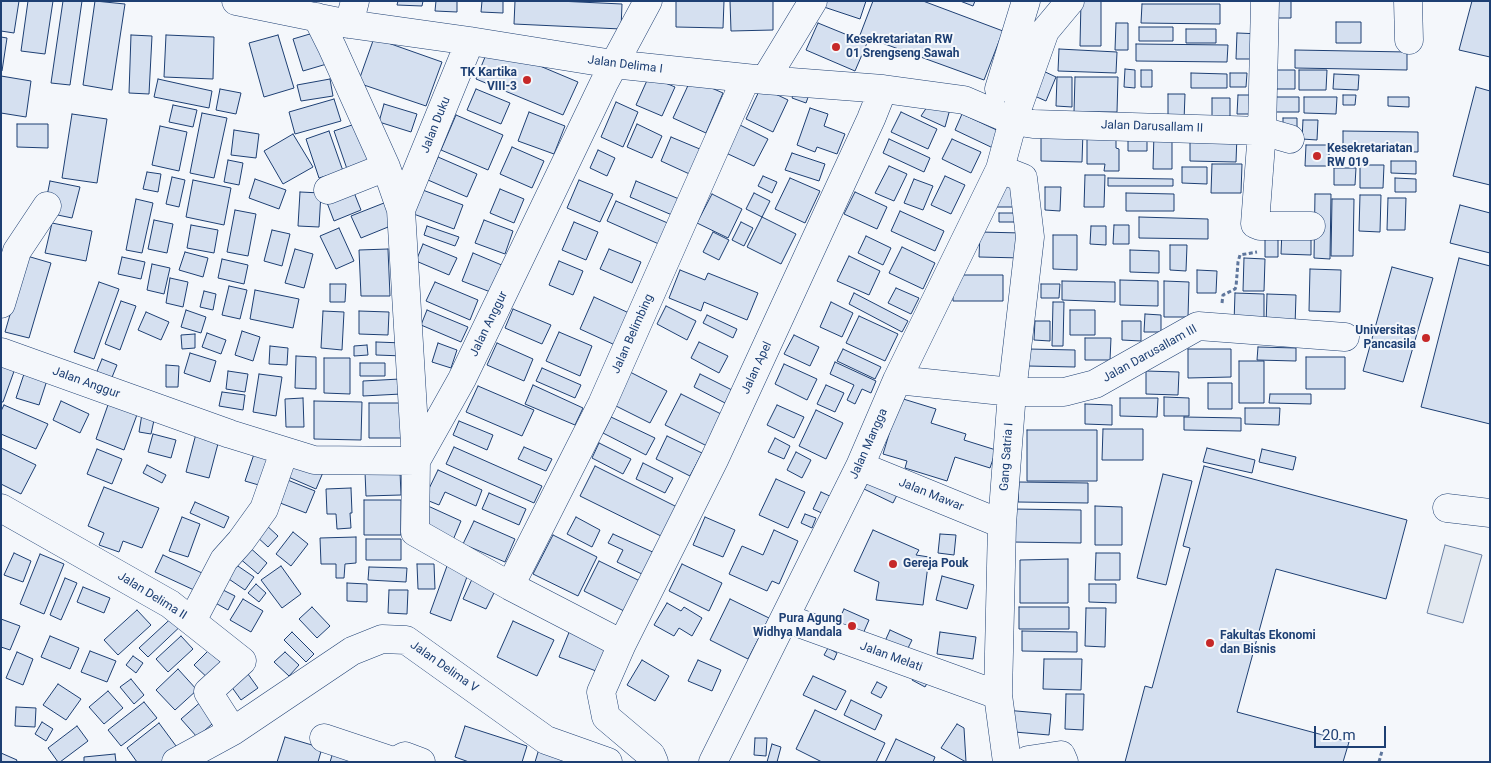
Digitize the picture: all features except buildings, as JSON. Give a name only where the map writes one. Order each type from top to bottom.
[{"type":"street","name":"Jalan Delima I","points":[[236,1],[269,4],[317,17],[352,13],[470,41],[613,64],[756,79],[883,89],[964,100],[1013,121]]},
{"type":"street","name":"Jalan Anggur","points":[[1,352],[284,452],[314,460],[416,461],[462,380],[613,64],[648,1]]},
{"type":"street","name":"Jalan Belimbing","points":[[510,586],[602,404],[756,79],[813,1]]},
{"type":"street","points":[[999,89],[1026,1]]},
{"type":"street","name":"Jalan Mangga","points":[[713,762],[860,466],[897,380],[1000,169],[1013,121],[1045,31],[1070,1]]},
{"type":"street","points":[[1265,1],[1262,131],[1255,224],[1260,226],[1312,226]]},
{"type":"street","points":[[1408,1],[1409,40]]},
{"type":"street","points":[[317,17],[386,167],[401,210],[416,461],[415,532],[510,586],[622,644]]},
{"type":"street","name":"Jalan Duku","points":[[401,210],[470,41]]},
{"type":"street","name":"Jalan Apel","points":[[654,762],[651,755],[606,717],[601,692],[622,644],[715,458],[883,89]]},
{"type":"street","name":"Jalan Darusallam II","points":[[1013,121],[1033,124],[1262,131],[1290,139]]},
{"type":"street","points":[[328,190],[386,167]]},
{"type":"street","name":"Gang Satria I","points":[[1000,169],[1023,178],[1030,237],[1012,392],[1002,524],[998,695],[1007,762]]},
{"type":"street","points":[[1,304],[17,251],[47,206]]},
{"type":"street","name":"Jalan Darusallam III","points":[[897,380],[1012,392],[1064,392],[1096,384],[1198,326],[1344,337]]},
{"type":"street","points":[[192,621],[224,560],[241,541],[264,509],[284,452]]},
{"type":"street","name":"Jalan Mawar","points":[[860,466],[1002,524]]},
{"type":"street","name":"Jalan Delima II","points":[[1,508],[170,604],[242,661],[208,692],[233,731]]},
{"type":"street","points":[[1446,508],[1490,513]]},
{"type":"street","name":"Jalan Melati","points":[[786,618],[998,695]]},
{"type":"street","name":"Jalan Delima V","points":[[176,762],[233,731],[352,651],[382,639],[406,640],[546,740],[608,762]]},
{"type":"street","points":[[324,738],[393,761],[405,756],[421,762]]},
{"type":"street","points":[[1025,762],[1061,755],[1064,762]]},
{"type":"path","points":[[1220,328],[1222,296],[1236,287],[1240,255],[1258,252],[1260,226]]},
{"type":"path","points":[[1379,762],[1382,751]]},
{"type":"shaded area","points":[[1445,545],[1482,555],[1463,623],[1427,613]]},
{"type":"place","name":"Kesekretariatan RW 01 Srengseng Sawah","points":[[836,47]]},
{"type":"place","name":"TK Kartika VIII-3","points":[[527,80]]},
{"type":"place","name":"Kesekretariatan RW 019","points":[[1317,156]]},
{"type":"place","name":"Universitas Pancasila","points":[[1426,338]]},
{"type":"place","name":"Gereja Pouk","points":[[893,564]]},
{"type":"place","name":"Pura Agung Widhya Mandala","points":[[852,626]]},
{"type":"place","name":"Fakultas Ekonomi dan Bisnis","points":[[1210,643]]}]
